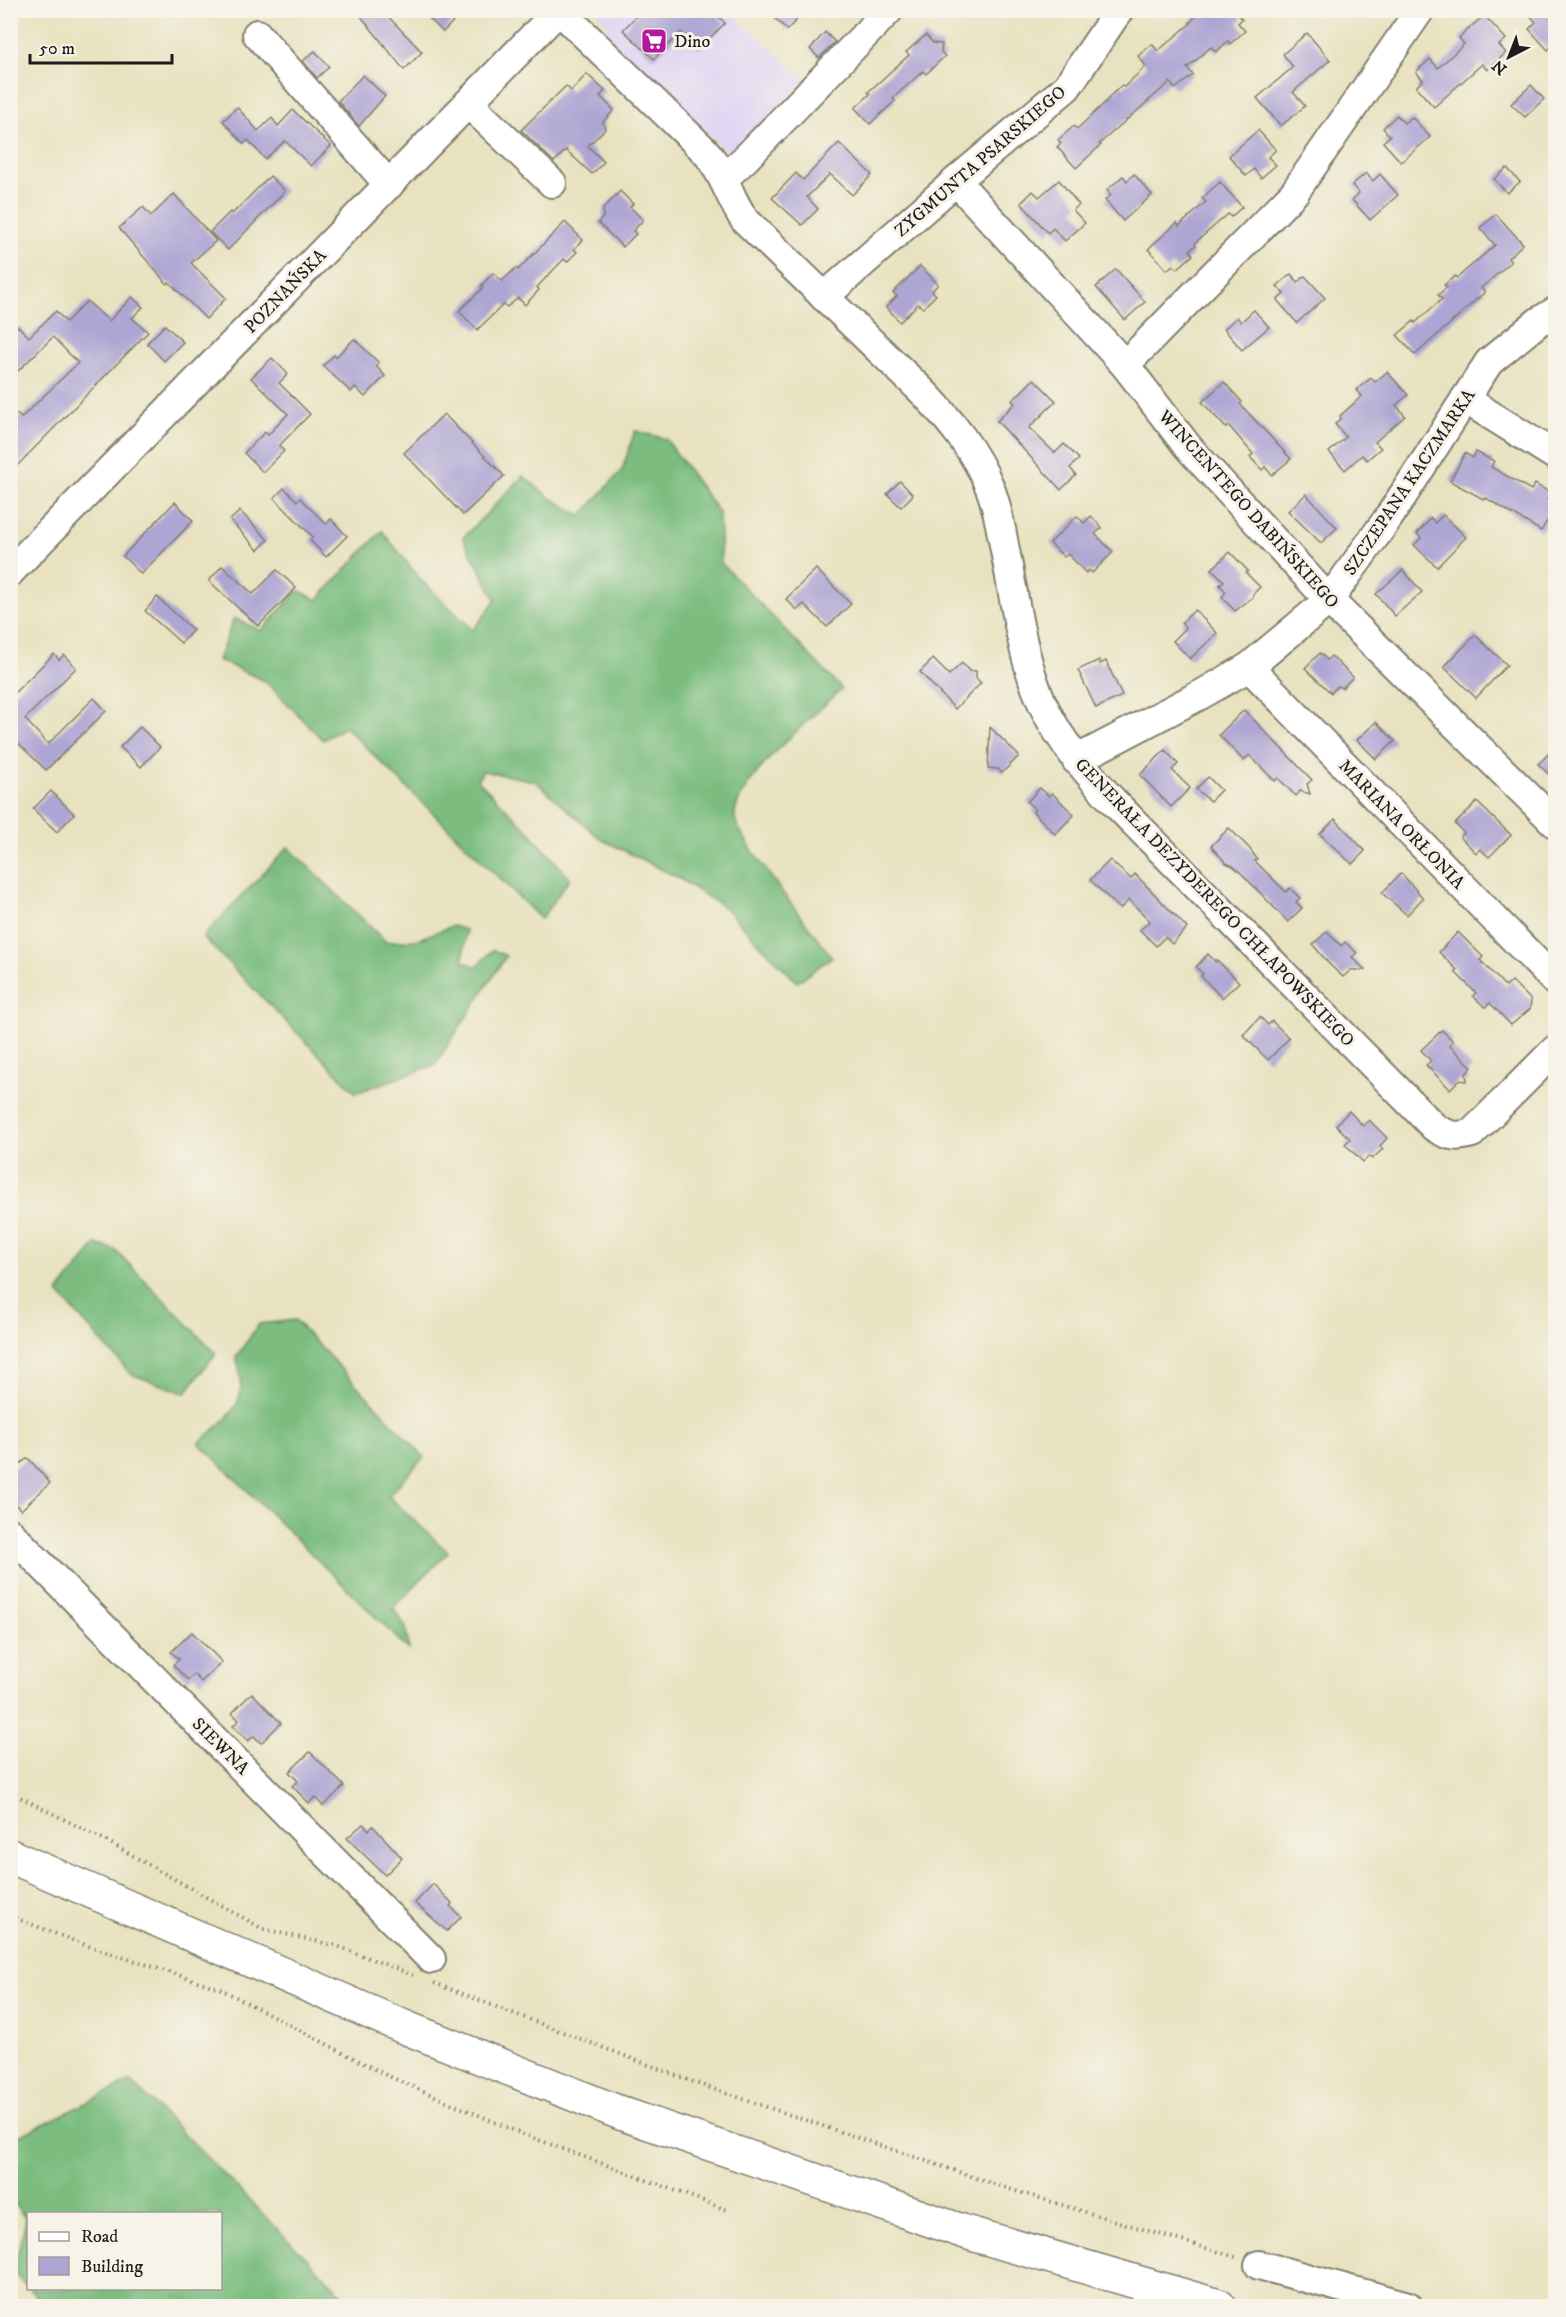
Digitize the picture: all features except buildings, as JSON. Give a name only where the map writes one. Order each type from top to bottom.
[{"type":"main road","points":[[10,1856],[404,2027],[623,2114],[965,2232],[1220,2307]]},
{"type":"street","name":"POZNAŃSKA","points":[[10,572],[559,10]]},
{"type":"street","name":"GENERAŁA DEZYDEREGO CHŁAPOWSKIEGO","points":[[559,10],[705,151],[717,165],[734,204],[744,219],[926,395],[954,426],[975,456],[991,489],[1024,646],[1036,688],[1055,727],[1076,760],[1112,800],[1434,1127],[1448,1136],[1461,1137],[1472,1133],[1556,1049]]},
{"type":"street","points":[[724,178],[890,10]]},
{"type":"street","name":"ZYGMUNTA PSARSKIEGO","points":[[824,297],[1067,87],[1119,10]]},
{"type":"street","points":[[1125,365],[1294,193],[1420,10]]},
{"type":"street","points":[[257,34],[389,185]]},
{"type":"street","points":[[468,103],[552,183]]},
{"type":"street","name":"WINCENTEGO DABIŃSKIEGO","points":[[956,181],[1125,365],[1188,447],[1329,600],[1556,824]]},
{"type":"street","name":"SZCZEPANA KACZMARKA","points":[[1076,760],[1249,667],[1329,600],[1389,517],[1489,362],[1538,322],[1556,311]]},
{"type":"street","points":[[1465,399],[1556,456]]},
{"type":"street","name":"MARIANA ORŁONIA","points":[[1249,667],[1556,982]]},
{"type":"street","name":"SIEWNA","points":[[10,1533],[424,1971]]},
{"type":"street","points":[[1260,2265],[1408,2307]]},
{"type":"path","points":[[10,1792],[103,1839],[263,1929],[337,1946],[424,1971],[696,2083],[1009,2189],[1260,2265]]},
{"type":"path","points":[[10,1916],[85,1945],[219,1988],[386,2074],[520,2133],[730,2211]]},
{"type":"shaded area","points":[[601,10],[730,11],[805,80],[736,152],[725,150],[609,40],[606,23],[597,15]]},
{"type":"green space","points":[[635,431],[666,439],[719,513],[721,563],[842,689],[778,749],[761,768],[737,804],[735,818],[739,829],[832,957],[797,982],[725,908],[677,877],[601,839],[535,781],[483,771],[477,780],[524,826],[570,878],[541,919],[345,727],[323,740],[265,681],[218,660],[234,618],[261,631],[298,590],[317,600],[382,531],[421,580],[473,630],[496,600],[463,538],[523,476],[549,497],[581,516],[622,470]]},
{"type":"green space","points":[[288,847],[386,942],[416,940],[452,926],[466,930],[463,961],[476,967],[493,950],[506,956],[435,1065],[356,1093],[203,937]]},
{"type":"green space","points":[[96,1244],[115,1250],[216,1353],[185,1393],[131,1374],[58,1293]]},
{"type":"green space","points":[[295,1320],[424,1457],[388,1496],[448,1552],[393,1608],[406,1628],[409,1650],[199,1443],[235,1407],[241,1386],[236,1357],[259,1324]]},
{"type":"green space","points":[[131,2081],[354,2306],[46,2306],[31,2290],[222,2290],[222,2212],[27,2212],[27,2286],[14,2272],[26,2219],[11,2199],[11,2140]]},
{"type":"place","name":"Dino","points":[[654,41]]}]
